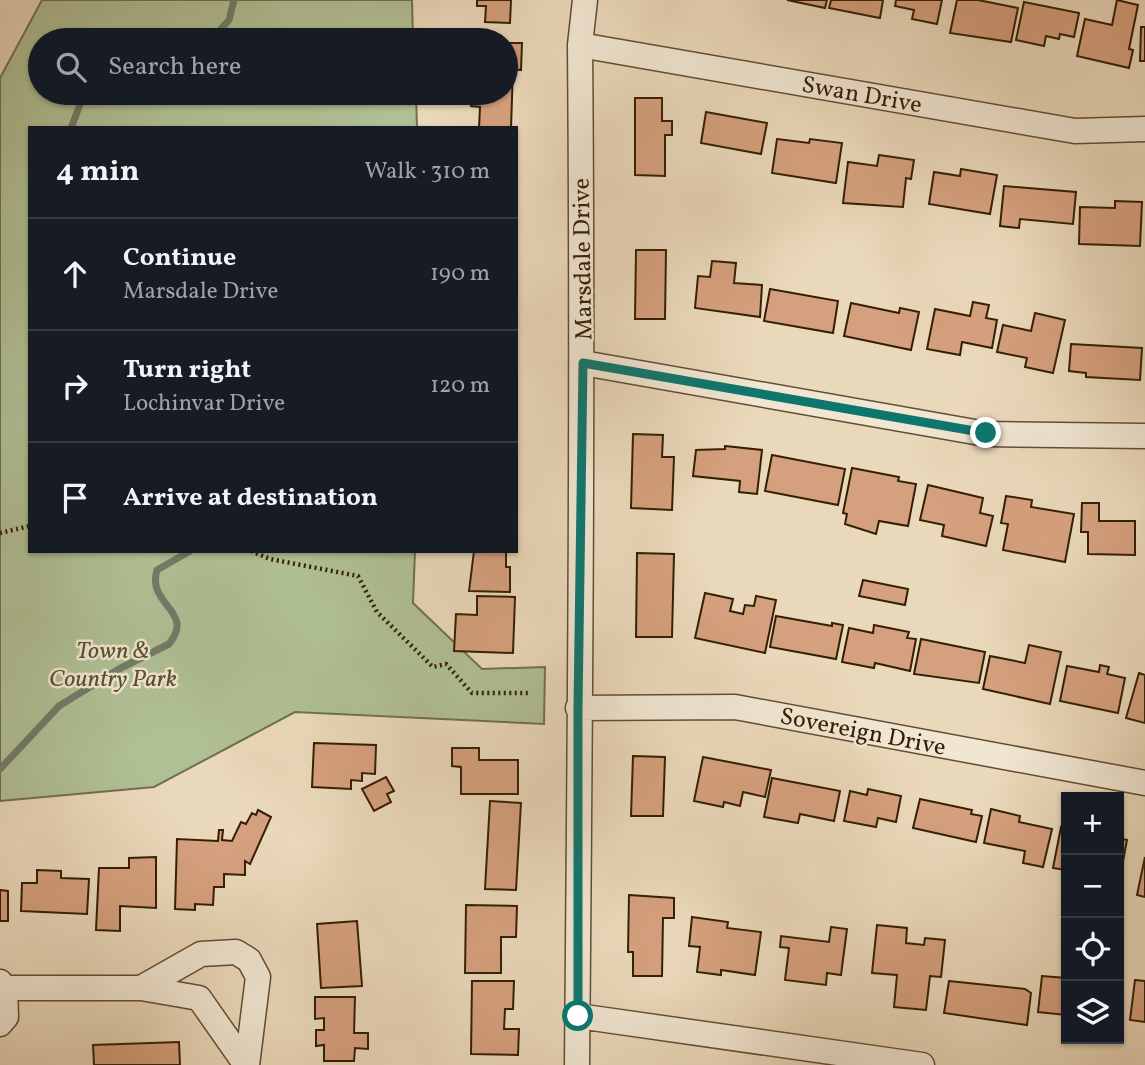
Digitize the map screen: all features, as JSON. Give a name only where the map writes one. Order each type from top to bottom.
[{"type":"street","name":"Marsdale Drive","points":[[577,1065],[583,363],[580,45],[586,0]]},
{"type":"street","name":"Swan Drive","points":[[580,45],[1075,131],[1145,129]]},
{"type":"street","points":[[583,363],[986,433],[1145,436]]},
{"type":"street","name":"Sovereign Drive","points":[[578,708],[735,707],[1145,783]]},
{"type":"street","points":[[141,988],[201,954],[236,952],[249,960],[258,978],[246,1065]]},
{"type":"street","points":[[0,1024],[6,1017],[3,985],[141,988],[199,998],[246,1065]]},
{"type":"street","points":[[578,1016],[922,1065]]},
{"type":"path","points":[[0,533],[28,526]]},
{"type":"path","points":[[256,553],[270,559],[358,576],[377,611],[433,667],[446,664],[472,693],[530,693]]},
{"type":"green space","name":"Town & Country Park","points":[[42,0],[412,0],[413,28],[28,28],[28,105],[416,105],[417,126],[28,126],[28,553],[415,553],[413,603],[482,669],[545,667],[544,724],[295,712],[154,787],[0,801],[0,78]]},
{"type":"building","points":[[477,0],[511,0],[510,23],[485,22],[486,6],[477,6]]},
{"type":"building","points":[[787,0],[827,0],[825,8]]},
{"type":"building","points":[[831,0],[883,0],[880,18],[829,8]]},
{"type":"building","points":[[896,0],[942,0],[937,24],[912,19],[914,10],[895,6]]},
{"type":"building","points":[[957,0],[978,0],[1018,8],[1011,42],[950,33]]},
{"type":"building","points":[[1117,0],[1138,5],[1129,49],[1133,50],[1129,68],[1077,56],[1085,19],[1112,25]]},
{"type":"building","points":[[1024,2],[1079,13],[1074,37],[1060,34],[1059,39],[1046,36],[1044,46],[1016,40]]},
{"type":"building","points":[[1141,27],[1145,27],[1145,61],[1140,61]]},
{"type":"building","points":[[518,43],[522,43],[521,70],[518,70]]},
{"type":"building","points":[[635,98],[662,98],[662,121],[672,121],[672,135],[665,135],[665,176],[635,175]]},
{"type":"building","points":[[512,105],[511,126],[479,126],[480,107],[471,106]]},
{"type":"building","points":[[706,112],[767,123],[761,154],[701,143]]},
{"type":"building","points":[[777,139],[842,143],[836,183],[772,173]]},
{"type":"building","points":[[879,155],[914,160],[911,179],[906,178],[903,207],[843,203],[848,162],[877,166]]},
{"type":"building","points":[[961,169],[997,175],[990,214],[929,204],[934,172],[960,176]]},
{"type":"building","points":[[1004,186],[1076,192],[1073,224],[1020,219],[1019,228],[1000,226]]},
{"type":"building","points":[[1115,201],[1142,202],[1140,246],[1079,244],[1080,207],[1115,208]]},
{"type":"building","points":[[636,250],[666,250],[665,319],[635,319]]},
{"type":"building","points":[[712,261],[736,263],[734,283],[762,285],[760,317],[695,308],[698,276],[710,277]]},
{"type":"building","points":[[770,289],[838,301],[833,333],[764,321]]},
{"type":"building","points":[[973,302],[989,305],[986,318],[997,320],[992,348],[962,342],[960,355],[927,349],[935,309],[970,316]]},
{"type":"building","points":[[851,303],[899,313],[900,308],[919,312],[911,350],[844,336]]},
{"type":"building","points":[[1035,313],[1065,320],[1053,373],[1025,367],[1027,358],[997,352],[1003,325],[1031,331]]},
{"type":"building","points":[[1071,344],[1142,348],[1140,380],[1086,377],[1086,373],[1069,371]]},
{"type":"building","points":[[633,434],[663,435],[662,457],[674,457],[672,510],[631,508]]},
{"type":"building","points":[[725,446],[762,450],[757,494],[739,492],[740,481],[693,476],[696,450],[725,449]]},
{"type":"building","points":[[772,455],[845,469],[838,505],[765,491]]},
{"type":"building","points":[[852,468],[899,477],[898,481],[916,484],[908,526],[879,521],[876,534],[845,524],[847,514],[843,513]]},
{"type":"building","points":[[928,485],[983,498],[980,513],[993,516],[986,546],[942,536],[944,525],[920,520]]},
{"type":"building","points":[[1006,496],[1032,500],[1031,507],[1074,514],[1065,562],[1003,550],[1008,524],[1001,523]]},
{"type":"building","points":[[1082,503],[1099,503],[1099,521],[1135,521],[1135,555],[1088,554],[1088,532],[1081,532]]},
{"type":"building","points":[[474,553],[506,553],[506,567],[510,567],[510,592],[469,591]]},
{"type":"building","points":[[637,553],[674,554],[672,637],[636,637]]},
{"type":"building","points":[[863,580],[908,589],[905,605],[859,596]]},
{"type":"building","points":[[705,593],[733,599],[730,611],[743,614],[745,605],[754,606],[756,596],[776,600],[765,653],[695,638]]},
{"type":"building","points":[[477,596],[515,597],[513,653],[454,651],[456,614],[477,615]]},
{"type":"building","points":[[776,616],[832,626],[832,623],[843,625],[836,659],[770,647]]},
{"type":"building","points":[[874,625],[909,632],[907,638],[916,639],[910,671],[875,663],[874,668],[842,662],[849,628],[873,633]]},
{"type":"building","points":[[921,639],[985,652],[979,683],[914,674]]},
{"type":"building","points":[[1029,645],[1061,652],[1050,704],[983,689],[990,656],[1025,663]]},
{"type":"building","points":[[1100,665],[1109,667],[1107,674],[1125,678],[1118,713],[1060,701],[1067,666],[1099,672]]},
{"type":"building","points":[[1139,673],[1145,675],[1145,723],[1126,718]]},
{"type":"building","points":[[314,743],[376,745],[375,774],[362,773],[362,781],[351,780],[351,789],[312,787]]},
{"type":"building","points":[[452,748],[479,748],[479,760],[518,760],[518,794],[461,794],[461,767],[452,766]]},
{"type":"building","points":[[633,756],[665,757],[663,816],[631,816]]},
{"type":"building","points":[[703,757],[771,770],[765,797],[743,792],[740,806],[724,802],[723,807],[694,801]]},
{"type":"building","points":[[386,777],[394,791],[387,794],[391,802],[374,811],[362,789]]},
{"type":"building","points":[[772,778],[840,791],[834,821],[800,814],[798,823],[764,817]]},
{"type":"building","points":[[868,789],[901,796],[896,822],[878,818],[876,827],[844,821],[850,791],[867,795]]},
{"type":"building","points":[[920,799],[972,810],[971,814],[982,816],[976,842],[913,828]]},
{"type":"building","points":[[490,801],[521,803],[516,890],[485,889]]},
{"type":"building","points":[[991,809],[1020,816],[1019,822],[1052,829],[1043,867],[1023,863],[1025,851],[984,843]]},
{"type":"building","points":[[258,810],[271,817],[250,864],[245,861],[245,875],[224,874],[224,887],[214,887],[213,905],[195,904],[195,910],[175,909],[177,839],[218,841],[219,830],[223,830],[222,840],[232,841],[241,822],[246,824],[252,813],[256,815]]},
{"type":"building","points":[[1061,827],[1061,869],[1053,868]]},
{"type":"building","points":[[156,857],[156,908],[120,906],[120,931],[96,930],[99,868],[129,868],[129,858]]},
{"type":"building","points":[[1145,857],[1145,897],[1137,895]]},
{"type":"building","points":[[37,870],[61,871],[61,878],[89,879],[87,914],[21,911],[22,883],[37,883]]},
{"type":"building","points":[[0,890],[8,891],[8,921],[0,921]]},
{"type":"building","points":[[629,895],[674,898],[674,918],[663,918],[662,976],[633,976],[633,952],[628,952]]},
{"type":"building","points":[[466,905],[517,906],[516,937],[501,937],[501,973],[465,973]]},
{"type":"building","points":[[692,917],[728,922],[727,928],[761,932],[755,975],[721,970],[721,975],[697,972],[700,947],[689,946]]},
{"type":"building","points":[[357,921],[362,986],[321,988],[317,924]]},
{"type":"building","points":[[877,925],[907,928],[906,943],[924,945],[925,938],[945,940],[941,977],[930,976],[926,1010],[894,1007],[897,975],[872,973]]},
{"type":"building","points":[[831,927],[847,929],[841,975],[827,973],[826,985],[785,980],[789,948],[780,947],[781,936],[829,942]]},
{"type":"building","points":[[1042,976],[1061,978],[1061,1014],[1038,1012]]},
{"type":"building","points":[[1135,980],[1145,981],[1145,1022],[1130,1020]]},
{"type":"building","points":[[472,981],[514,981],[513,1009],[505,1009],[504,1029],[519,1029],[518,1055],[471,1054]]},
{"type":"building","points":[[949,981],[1025,989],[1031,993],[1027,1025],[944,1013]]},
{"type":"building","points":[[315,997],[355,997],[354,1033],[368,1033],[368,1049],[355,1048],[354,1061],[324,1061],[324,1045],[316,1046],[316,1030],[324,1030],[324,1018],[315,1019]]},
{"type":"building","points":[[179,1042],[180,1065],[94,1065],[93,1045]]},
{"type":"waterway","points":[[222,28],[229,20],[234,0]]},
{"type":"waterway","points":[[72,126],[80,105]]},
{"type":"waterway","points":[[0,769],[59,706],[119,669],[169,644],[176,633],[177,623],[158,592],[155,582],[157,570],[187,553]]},
{"type":"route","points":[[578,1016],[578,708],[583,363],[986,433]]}]
